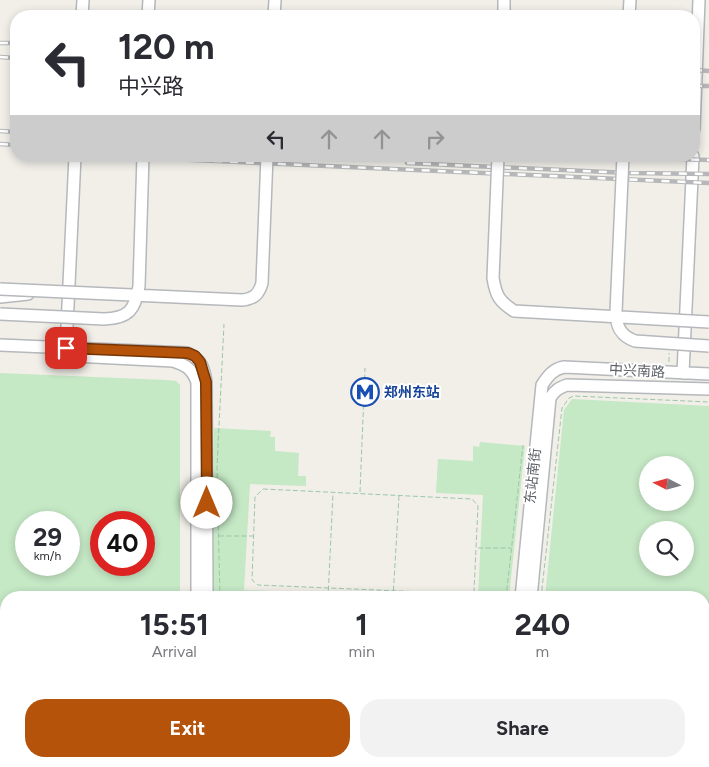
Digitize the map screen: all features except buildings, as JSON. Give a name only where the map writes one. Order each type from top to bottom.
[{"type":"street","points":[[66,348],[75,162]]},
{"type":"street","points":[[0,314],[104,319],[119,318],[131,310],[137,298],[139,286],[143,162]]},
{"type":"street","points":[[0,289],[251,299],[260,292],[262,283],[268,162]]},
{"type":"street","points":[[498,162],[493,278],[495,291],[502,303],[514,311],[709,322]]},
{"type":"street","points":[[622,162],[616,312],[618,328],[625,336],[635,342],[709,346]]},
{"type":"street","points":[[683,373],[693,162]]},
{"type":"street","points":[[0,297],[49,291]]},
{"type":"street","points":[[0,345],[188,353],[195,356],[200,362],[202,382],[207,591]]},
{"type":"street","points":[[0,351],[173,361],[189,368],[202,382],[198,591]]},
{"type":"street","name":"中兴南路","points":[[564,367],[709,374]]},
{"type":"street","name":"东站南街","points":[[522,591],[542,385],[552,372],[564,367]]},
{"type":"street","name":"中兴南路","points":[[567,385],[709,389]]},
{"type":"street","name":"东站南街","points":[[532,591],[550,398],[558,388],[567,385]]},
{"type":"path","points":[[220,591],[217,467],[224,324]]},
{"type":"path","points":[[360,493],[365,368]]},
{"type":"path","points":[[542,591],[563,405],[569,398],[574,396],[709,402]]},
{"type":"path","points":[[507,591],[523,444]]},
{"type":"path","points":[[399,495],[394,591],[258,585],[252,580],[255,497],[262,489],[472,498],[478,506],[474,591]]},
{"type":"path","points":[[328,588],[333,492]]},
{"type":"path","points":[[218,536],[254,536]]},
{"type":"path","points":[[477,548],[512,548]]},
{"type":"green space","points":[[0,373],[176,381],[180,385],[180,591],[0,591]]},
{"type":"green space","points":[[572,399],[709,406],[709,591],[546,591],[564,410]]},
{"type":"green space","points":[[214,428],[271,431],[270,437],[275,437],[275,451],[299,453],[298,476],[306,476],[306,486],[250,484],[244,590],[271,591],[213,591]]},
{"type":"green space","points":[[480,442],[525,446],[510,591],[478,591],[483,495],[436,493],[438,459],[473,461],[473,446],[479,447]]},
{"type":"railway","points":[[0,43],[10,43]]},
{"type":"railway","points":[[0,57],[10,58]]},
{"type":"railway","points":[[700,70],[709,71]]},
{"type":"railway","points":[[700,86],[709,86]]},
{"type":"railway","points":[[0,131],[10,132]]},
{"type":"railway","points":[[0,144],[10,145]]},
{"type":"railway","points":[[700,160],[709,160]]},
{"type":"railway","points":[[237,162],[709,183]]},
{"type":"railway","points":[[407,163],[629,173],[709,174]]},
{"type":"place","name":"郑州东站","points":[[365,392]]},
{"type":"route","points":[[66,348],[188,353],[195,356],[204,369],[206,382],[207,503]]}]
